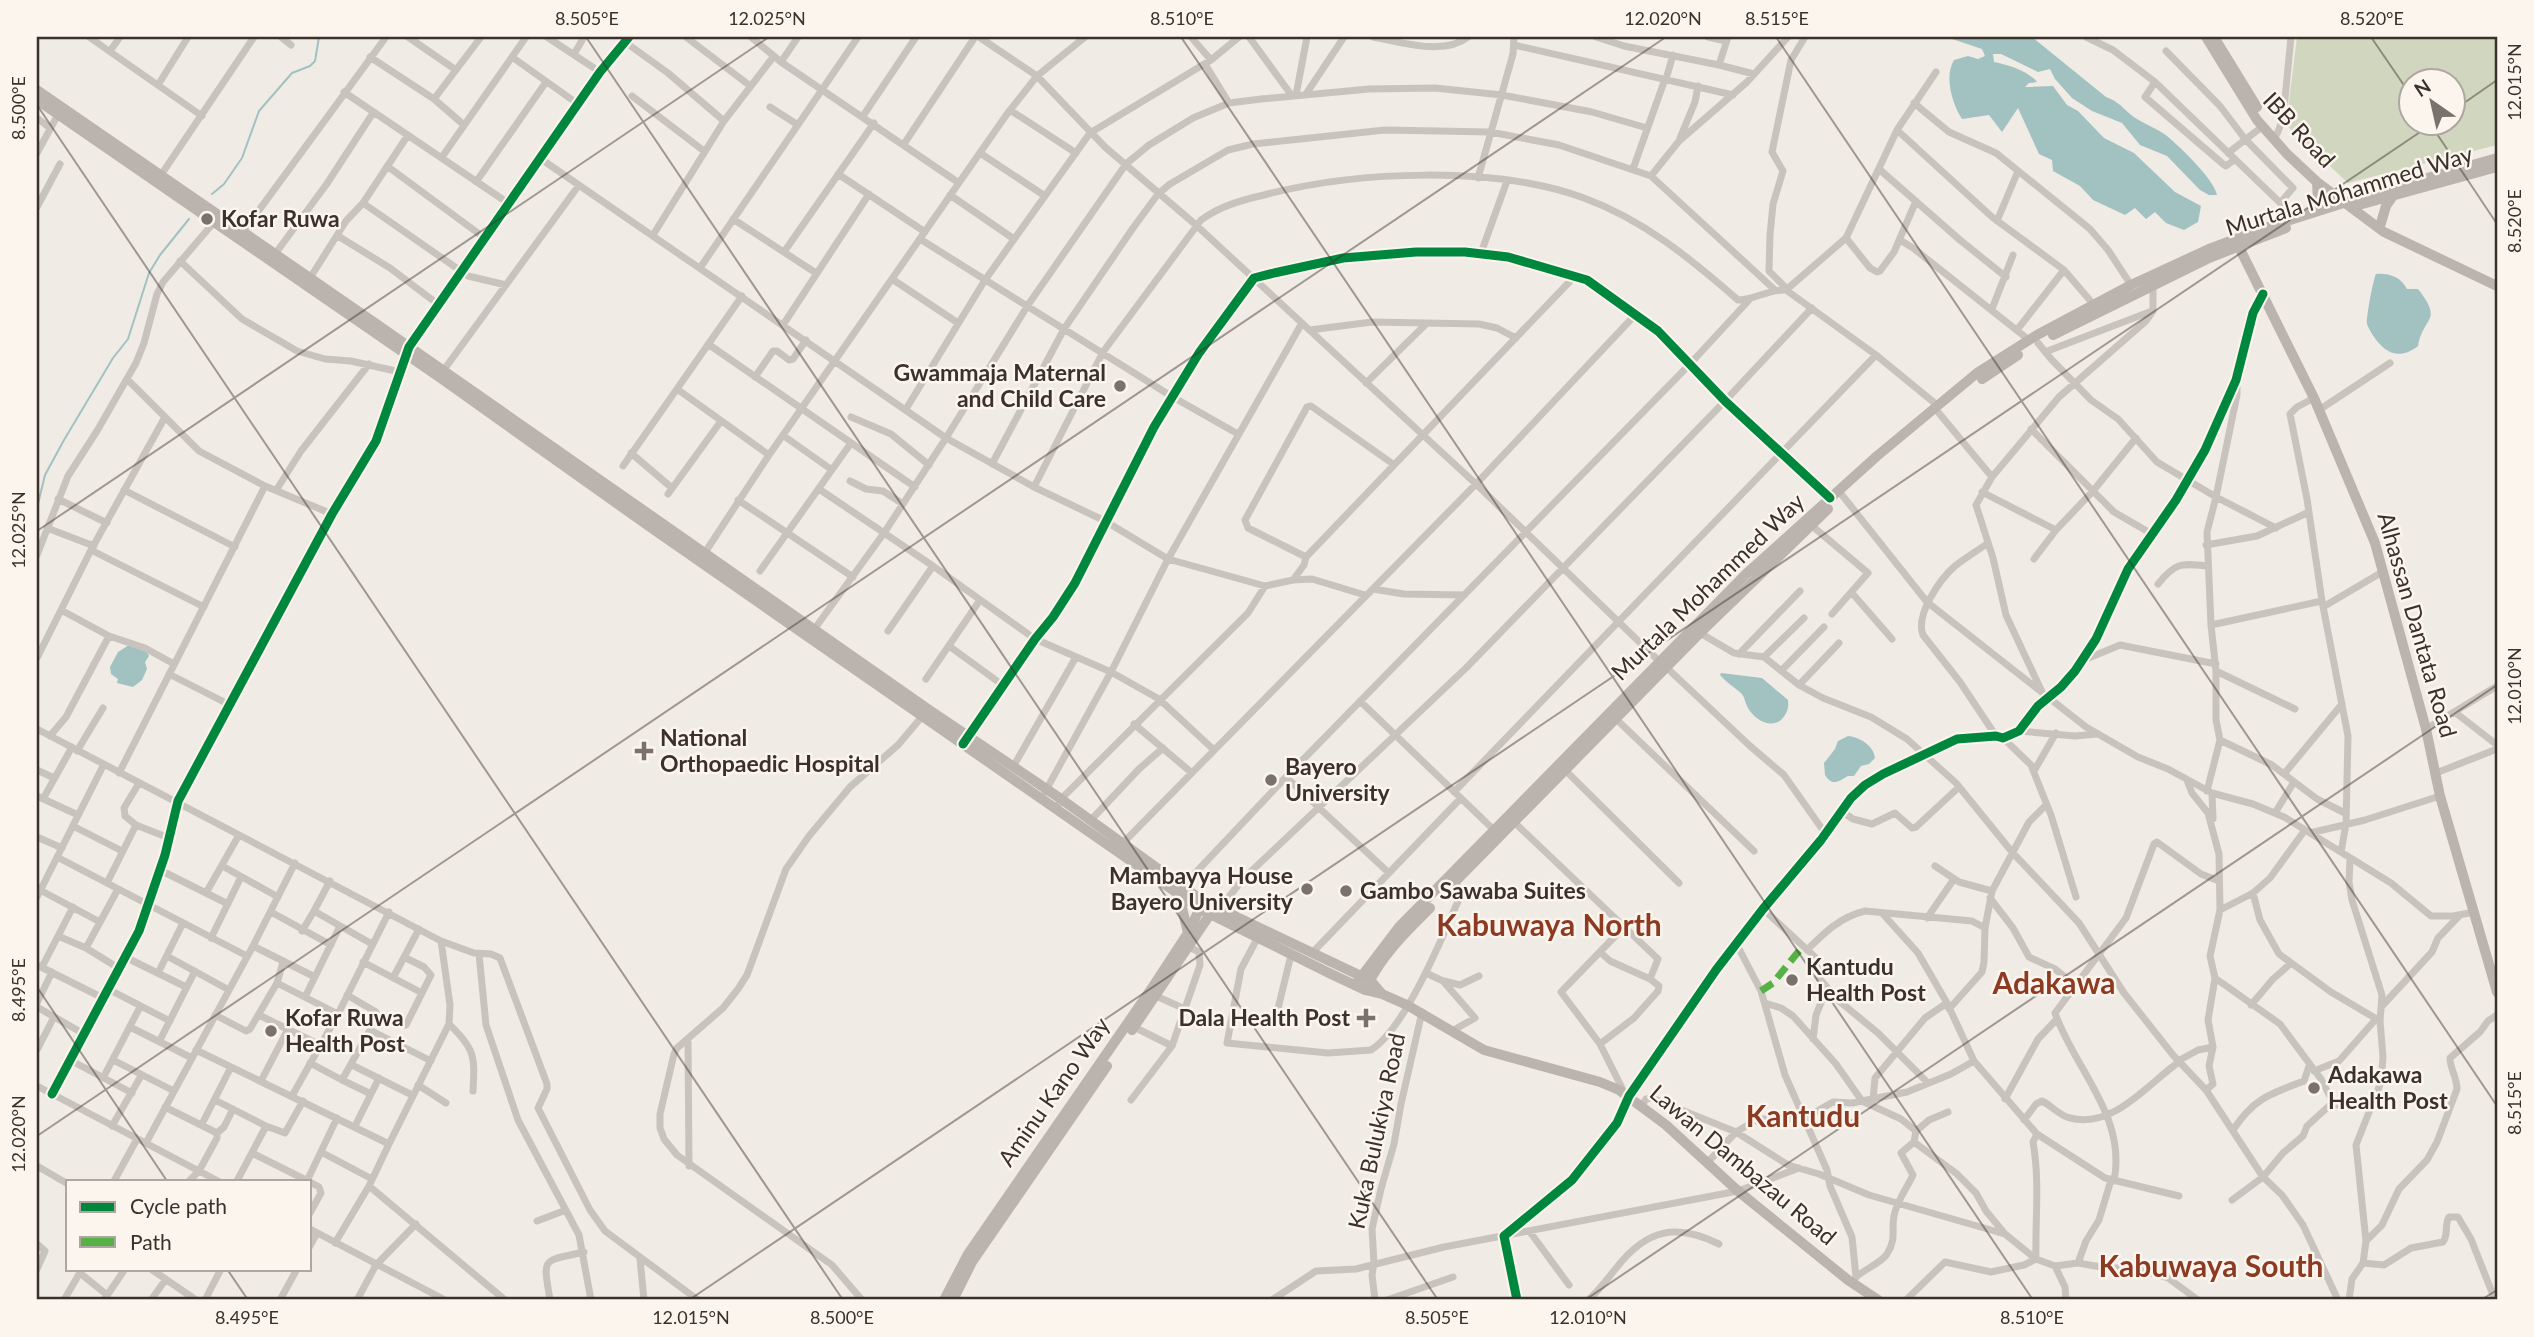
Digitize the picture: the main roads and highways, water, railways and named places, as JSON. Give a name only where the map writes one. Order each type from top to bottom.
[{"type":"main road","name":"IBB Road","points":[[2207,37],[2243,99],[2263,126],[2287,154],[2317,182],[2381,223],[2497,280]]},
{"type":"main road","name":"IBB Road","points":[[2214,37],[2247,93],[2277,134],[2351,204],[2394,237],[2497,286]]},
{"type":"main road","points":[[37,90],[60,111],[215,221],[408,351],[1226,922],[1291,956],[1363,983]]},
{"type":"main road","points":[[37,100],[60,111],[161,176],[310,278],[408,351],[443,371],[702,557]]},
{"type":"main road","name":"Murtala Mohammed Way","points":[[1363,983],[1374,958],[1399,928],[1494,830],[1663,664],[1700,633],[1842,495],[1977,373],[2236,242],[2497,158]]},
{"type":"main road","name":"Murtala Mohammed Way","points":[[2037,345],[2094,305],[2131,285],[2296,218],[2393,196],[2497,167]]},
{"type":"main road","points":[[2309,214],[2318,201],[2317,182]]},
{"type":"main road","points":[[2381,223],[2386,206],[2393,196]]},
{"type":"main road","name":"Alhassan Dantata Road","points":[[2236,242],[2314,398],[2349,478],[2384,571],[2427,729],[2440,796],[2497,992]]},
{"type":"main road","name":"Murtala Mohammed Way","points":[[1363,983],[1394,943],[1615,718],[1745,575],[1830,498],[1938,408]]},
{"type":"main road","points":[[966,740],[1013,766],[1021,779]]},
{"type":"main road","points":[[1059,804],[1091,820],[1119,847]]},
{"type":"main road","points":[[1181,891],[1194,932],[1226,922]]},
{"type":"main road","points":[[1209,909],[1344,967],[1363,983]]},
{"type":"main road","name":"Aminu Kano Way","points":[[953,1300],[972,1262],[1030,1170],[1209,909]]},
{"type":"main road","name":"Aminu Kano Way","points":[[944,1300],[968,1254],[1156,996],[1189,947],[1194,932]]},
{"type":"main road","points":[[1344,967],[1358,968],[1374,958]]},
{"type":"main road","name":"Lawan Dambazau Road","points":[[1363,983],[1422,1012],[1493,1053],[1600,1082],[1627,1095],[1738,1191],[1878,1300]]},
{"type":"water","points":[[1946,37],[2032,37],[2106,97],[2167,136],[2203,172],[2217,195],[2209,195],[2200,190],[2167,156],[2140,145],[2122,123],[2092,111],[2072,98],[2050,69],[2038,72],[2001,54],[1993,54],[1994,62],[2023,71],[2037,82],[2029,83],[2025,87],[2053,86],[2067,105],[2078,111],[2104,138],[2134,153],[2175,192],[2201,206],[2198,222],[2184,230],[2166,223],[2155,212],[2146,219],[2135,208],[2125,215],[2093,200],[2080,186],[2053,171],[2052,160],[2039,154],[2018,108],[2002,132],[1989,115],[1962,119],[1950,90],[1951,67],[1954,60],[1968,56],[1978,59],[1985,56],[1982,49]]},
{"type":"water","points":[[2376,274],[2394,277],[2407,289],[2418,289],[2430,308],[2430,319],[2418,346],[2411,351],[2398,354],[2387,350],[2377,341],[2367,324]]},
{"type":"water","points":[[129,645],[146,650],[149,656],[145,662],[147,669],[142,680],[133,687],[117,683],[118,679],[111,674],[110,667],[118,652]]},
{"type":"water","points":[[1721,673],[1762,678],[1788,700],[1785,715],[1777,723],[1758,719],[1748,708],[1742,695],[1722,678]]},
{"type":"water","points":[[1848,736],[1866,743],[1875,758],[1869,764],[1861,766],[1854,776],[1831,781],[1825,775],[1824,763],[1838,741]]},
{"type":"waterway","points":[[212,194],[224,184],[242,158],[259,111],[292,73],[310,66],[315,61],[319,37]]},
{"type":"waterway","points":[[37,508],[45,475],[113,358],[128,339],[149,273],[189,219]]},
{"type":"place","name":"Kofar Ruwa","points":[[207,219]]},
{"type":"place","name":"Gwammaja Maternal and Child Care","points":[[1120,386]]},
{"type":"place","name":"National Orthopaedic Hospital","points":[[644,751]]},
{"type":"place","name":"Bayero University","points":[[1271,780]]},
{"type":"place","name":"Mambayya House Bayero University","points":[[1307,889]]},
{"type":"place","name":"Gambo Sawaba Suites","points":[[1346,891]]},
{"type":"place","name":"Kantudu Health Post","points":[[1792,980]]},
{"type":"place","name":"Dala Health Post","points":[[1366,1018]]},
{"type":"place","name":"Kofar Ruwa Health Post","points":[[271,1031]]},
{"type":"place","name":"Adakawa Health Post","points":[[2314,1088]]},
{"type":"district","name":"Kabuwaya North","points":[[1549,926]]},
{"type":"district","name":"Adakawa","points":[[2054,984]]},
{"type":"district","name":"Kantudu","points":[[1803,1117]]},
{"type":"district","name":"Kabuwaya South","points":[[2211,1267]]}]
